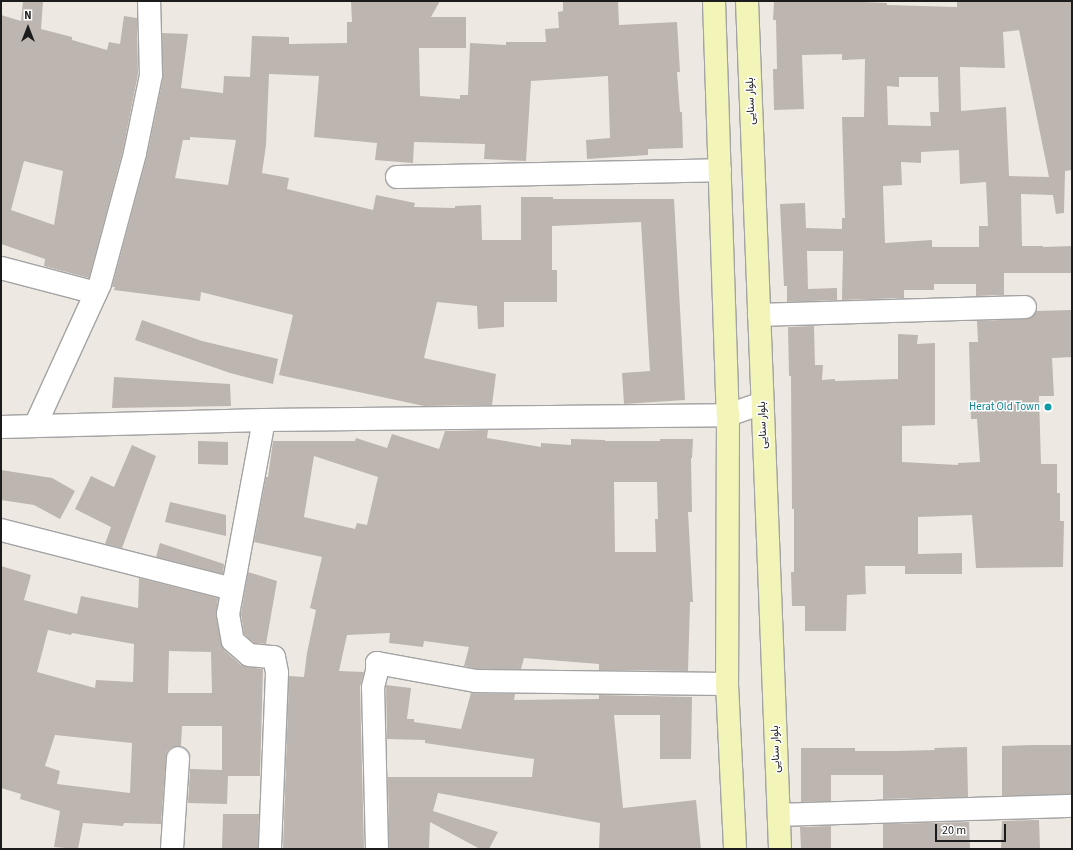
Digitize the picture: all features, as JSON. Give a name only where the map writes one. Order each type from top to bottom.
[{"type":"main road","points":[[714,1],[728,415],[727,684],[735,849]]},
{"type":"main road","name":"بلوار سنایی","points":[[747,1],[780,849]]},
{"type":"street","points":[[35,426],[100,284],[135,153],[151,75],[149,1]]},
{"type":"street","points":[[397,177],[720,170]]},
{"type":"street","points":[[1,268],[96,293]]},
{"type":"street","points":[[759,315],[1025,307]]},
{"type":"street","points":[[1,446],[7,427],[264,420],[728,415],[762,403]]},
{"type":"street","points":[[264,420],[228,614],[233,641],[249,655],[274,657],[277,673],[270,849]]},
{"type":"street","points":[[1,530],[232,589]]},
{"type":"street","points":[[377,849],[373,687],[377,671],[377,663],[476,681],[727,684]]},
{"type":"street","points":[[172,849],[178,758]]},
{"type":"street","points":[[779,815],[1072,806]]},
{"type":"building","points":[[23,1],[43,1],[41,29],[72,37],[72,40],[107,50],[109,42],[120,44],[124,16],[137,18],[138,74],[123,150],[89,278],[44,266],[45,259],[1,244],[1,15],[21,21]],"holes":[[[24,161],[63,171],[54,225],[11,210]]]},
{"type":"building","points":[[351,1],[440,1],[431,17],[466,17],[466,48],[419,48],[420,96],[460,99],[460,95],[468,95],[470,43],[506,45],[506,42],[546,42],[545,29],[559,28],[558,12],[563,11],[563,1],[618,1],[619,25],[677,22],[680,72],[677,72],[680,112],[682,112],[683,148],[648,149],[648,155],[587,159],[586,140],[610,138],[608,76],[531,81],[526,161],[484,159],[485,144],[414,142],[413,163],[375,160],[377,143],[314,137],[319,76],[269,74],[266,145],[262,173],[289,178],[287,189],[373,210],[376,195],[415,203],[414,207],[455,208],[455,206],[481,205],[482,240],[521,240],[521,197],[553,197],[553,199],[674,199],[685,400],[624,404],[622,373],[650,371],[641,222],[552,226],[552,270],[557,270],[557,302],[504,302],[504,327],[478,329],[477,306],[437,302],[424,358],[496,374],[492,405],[424,406],[279,375],[293,315],[201,292],[200,301],[114,290],[115,287],[112,287],[147,156],[163,78],[162,33],[188,34],[181,88],[223,93],[224,76],[250,77],[252,36],[289,37],[289,44],[347,43],[347,22],[352,22]],"holes":[[[190,137],[236,140],[228,185],[175,178],[183,140],[190,140]]]},
{"type":"building","points":[[774,1],[838,1],[887,3],[887,5],[957,7],[957,1],[1072,1],[1072,170],[1065,171],[1064,213],[1056,214],[1053,195],[1021,194],[1022,246],[1072,246],[1072,273],[1004,273],[1004,295],[976,296],[976,284],[934,284],[934,290],[904,290],[904,298],[842,300],[843,251],[807,251],[808,289],[837,288],[837,300],[787,302],[787,286],[784,286],[780,204],[805,203],[806,228],[842,229],[842,218],[845,218],[842,117],[864,117],[865,59],[842,60],[842,54],[802,55],[804,109],[774,110],[773,69],[777,69],[776,20],[773,20]],"holes":[[[1019,30],[1049,177],[1009,176],[1006,107],[961,111],[960,67],[1005,68],[1003,32]],[[899,77],[938,77],[939,112],[930,112],[931,126],[888,125],[887,86],[899,87]],[[959,150],[960,184],[986,182],[988,226],[979,226],[979,247],[932,247],[932,240],[885,243],[883,186],[902,185],[901,162],[921,163],[921,152]]]},
{"type":"building","points":[[1072,310],[1072,357],[1052,358],[1054,396],[1039,396],[1041,464],[1057,464],[1057,493],[1060,493],[1060,521],[1064,521],[1063,567],[976,568],[972,515],[918,517],[918,554],[962,553],[962,574],[905,574],[905,566],[865,566],[866,594],[847,595],[846,631],[805,631],[805,606],[792,606],[791,572],[794,572],[794,509],[792,509],[791,376],[789,376],[788,327],[814,326],[815,365],[823,365],[822,380],[898,379],[898,334],[918,335],[917,344],[935,343],[935,425],[902,426],[902,462],[958,465],[958,463],[980,462],[977,419],[971,419],[969,342],[978,342],[977,321],[1025,319],[1032,317],[1036,311]]},
{"type":"building","points":[[142,320],[202,341],[278,359],[273,384],[230,373],[135,340]]},
{"type":"building","points":[[114,377],[230,384],[231,406],[112,408]]},
{"type":"building","points":[[488,430],[487,438],[541,447],[541,443],[571,445],[571,439],[605,441],[660,441],[660,439],[693,439],[691,458],[692,512],[688,512],[693,602],[690,602],[688,671],[599,670],[599,664],[524,658],[521,669],[477,669],[464,666],[469,647],[424,641],[423,647],[389,643],[390,633],[347,635],[339,671],[364,672],[360,687],[364,849],[283,849],[289,676],[304,677],[307,653],[316,610],[310,608],[322,557],[254,542],[266,477],[268,477],[273,441],[355,441],[356,438],[387,448],[392,434],[439,449],[445,431]],"holes":[[[314,456],[378,477],[367,525],[357,523],[355,529],[304,517]],[[614,482],[657,482],[658,519],[655,519],[656,552],[615,552]]]},
{"type":"building","points":[[198,441],[228,442],[228,465],[198,464]]},
{"type":"building","points":[[132,445],[156,456],[122,548],[105,544],[111,527],[75,509],[91,476],[114,487]]},
{"type":"building","points":[[1,470],[52,478],[75,491],[60,519],[34,505],[1,500]]},
{"type":"building","points":[[170,502],[226,515],[226,536],[165,522]]},
{"type":"building","points":[[160,543],[224,564],[223,574],[156,557]]},
{"type":"building","points":[[1,566],[31,575],[24,600],[77,614],[81,596],[138,608],[139,578],[218,598],[216,616],[221,643],[224,650],[241,665],[263,669],[260,776],[228,776],[227,804],[188,803],[190,769],[222,770],[222,726],[182,726],[181,746],[172,747],[167,751],[161,824],[124,823],[123,826],[83,823],[78,849],[54,847],[60,811],[20,799],[21,794],[1,788]],"holes":[[[48,630],[71,635],[72,633],[134,644],[133,682],[96,680],[95,688],[37,672]],[[169,651],[211,652],[212,693],[168,693]],[[55,735],[132,743],[130,793],[57,784],[60,771],[45,766]]]},
{"type":"building","points":[[248,572],[277,581],[266,644],[254,643],[244,634],[241,614]]},
{"type":"building","points":[[386,685],[411,688],[407,719],[414,719],[414,722],[461,729],[471,693],[515,694],[514,700],[599,699],[599,695],[692,697],[691,759],[660,759],[660,715],[614,715],[623,808],[696,800],[701,849],[599,849],[600,823],[438,793],[433,811],[498,832],[489,849],[480,849],[430,822],[429,849],[389,849],[388,777],[532,777],[534,759],[425,743],[425,740],[387,739]]},
{"type":"building","points":[[1072,745],[1072,794],[1002,796],[1002,746]]},
{"type":"building","points":[[967,747],[968,797],[883,799],[883,775],[831,775],[831,801],[801,802],[801,748],[855,748],[855,751],[896,751]]},
{"type":"building","points":[[223,814],[259,814],[258,849],[222,849]]},
{"type":"building","points":[[1039,820],[1040,849],[1001,849],[1002,821]]},
{"type":"building","points":[[969,822],[970,849],[883,849],[883,824]]},
{"type":"building","points":[[831,826],[831,849],[801,849],[800,827]]},
{"type":"place","name":"Herat Old Town","points":[[1048,407]]}]
